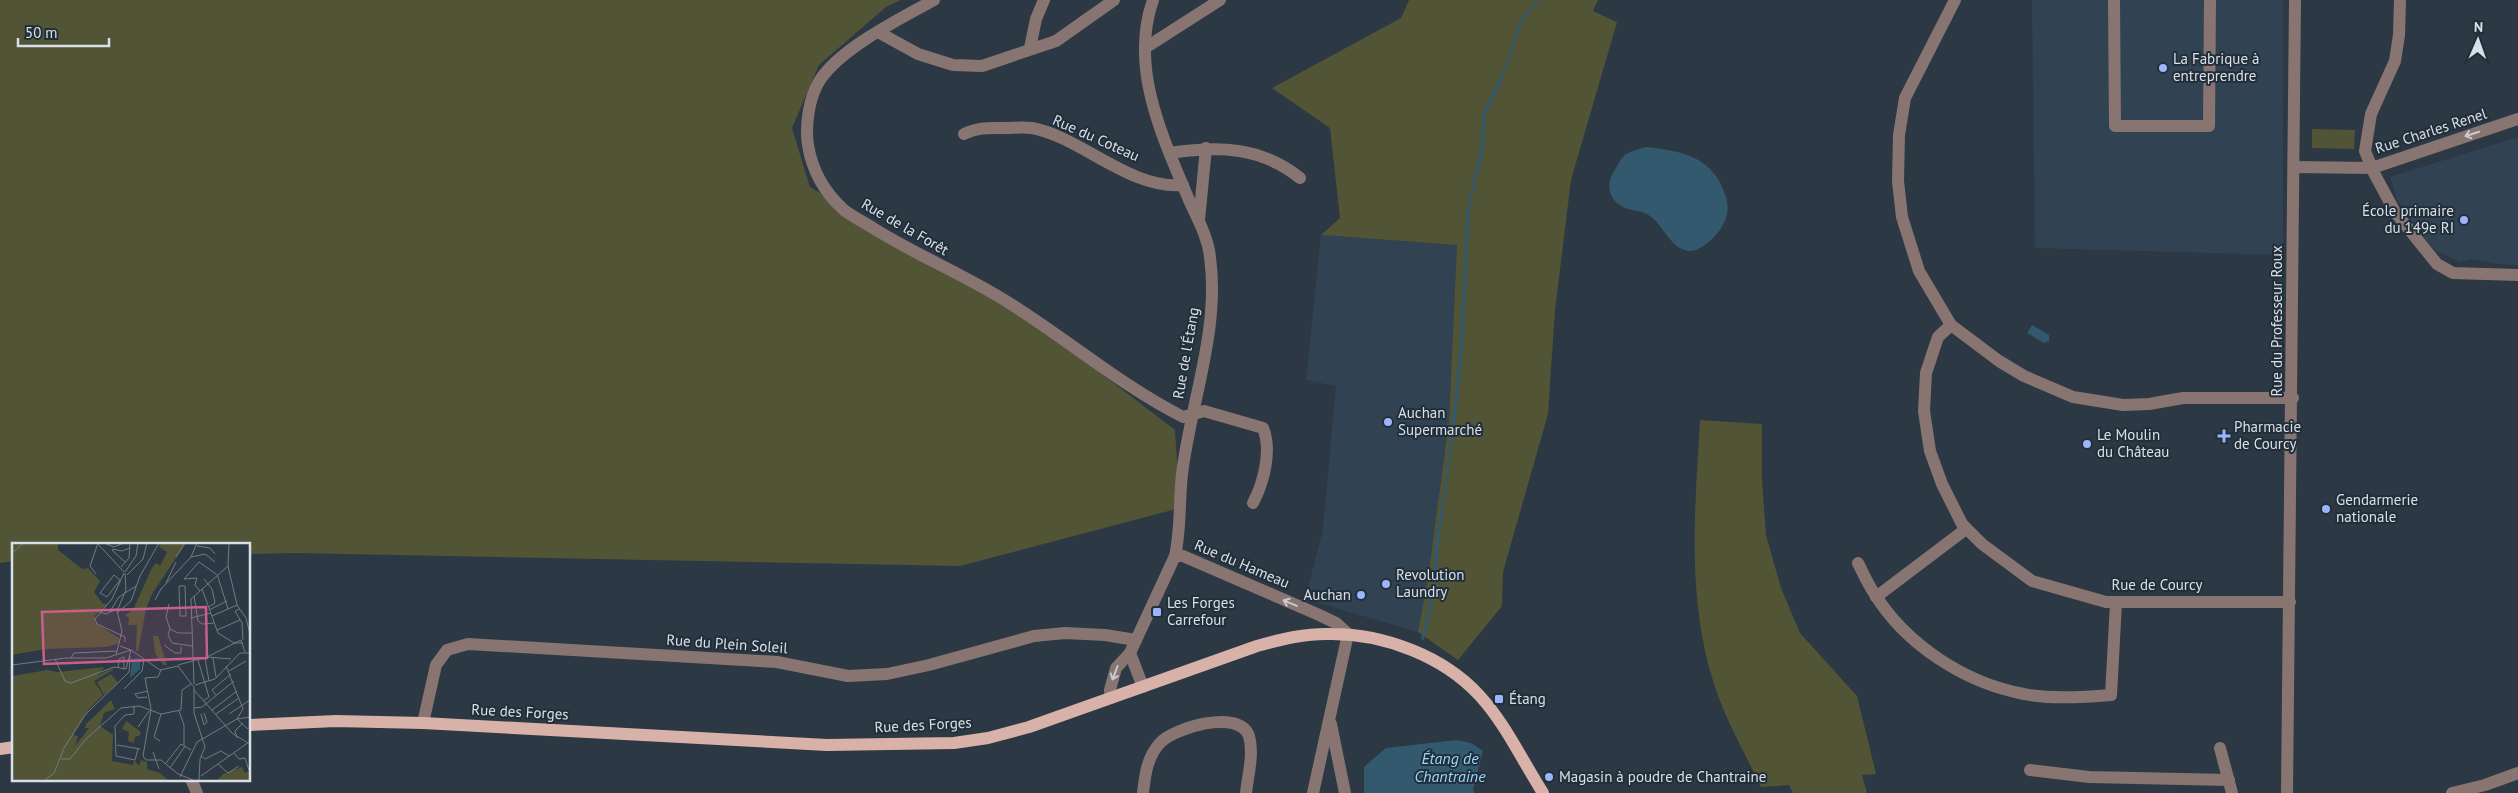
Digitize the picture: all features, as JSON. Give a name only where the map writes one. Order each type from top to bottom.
[{"type":"main road","name":"Rue des Forges","points":[[250,725],[336,721],[423,723],[827,745],[925,744],[988,738],[1029,727],[1257,646],[1287,638],[1315,634],[1348,634],[1400,646],[1430,658],[1459,677],[1478,694],[1500,721],[1543,793]]},
{"type":"street","name":"Rue de la Forêt","points":[[934,0],[878,32],[833,64],[820,80],[810,106],[806,132],[810,157],[822,186],[844,210],[891,239],[1005,300],[1150,400],[1183,417],[1204,411],[1263,428],[1268,441],[1260,490],[1253,503]]},
{"type":"street","points":[[1030,48],[1036,19],[1044,0]]},
{"type":"street","points":[[878,32],[918,54],[953,65],[982,66],[1030,48],[1056,41],[1114,0]]},
{"type":"street","name":"Rue de l'Étang","points":[[1111,698],[1110,690],[1116,668],[1130,653],[1169,574],[1175,556],[1178,542],[1182,474],[1191,415],[1211,326],[1213,292],[1210,255],[1199,223],[1157,122],[1146,79],[1145,48],[1147,22],[1153,0]]},
{"type":"street","points":[[1145,48],[1220,0]]},
{"type":"street","points":[[1955,0],[1905,98],[1899,135],[1898,181],[1902,217],[1919,271],[1951,325],[1999,361],[2024,376],[2073,397],[2123,405],[2149,404],[2183,398],[2293,398]]},
{"type":"street","points":[[2114,0],[2115,126],[2209,126],[2210,0]]},
{"type":"street","name":"Rue du Professeur Roux","points":[[2288,793],[2296,0]]},
{"type":"street","points":[[2400,0],[2399,35],[2395,61],[2371,114],[2365,151],[2372,168],[2395,212],[2436,264],[2453,273],[2518,275]]},
{"type":"street","name":"Rue Charles Renel","points":[[2294,167],[2372,168],[2518,119]]},
{"type":"street","name":"Rue du Coteau","points":[[964,134],[977,128],[1032,128],[1058,137],[1101,160],[1166,187],[1183,185]]},
{"type":"street","points":[[1170,153],[1206,148],[1250,152],[1286,166],[1300,178]]},
{"type":"street","points":[[1199,223],[1206,148]]},
{"type":"street","name":"Rue de Courcy","points":[[1951,325],[1938,337],[1926,373],[1924,411],[1930,451],[1942,484],[1966,529],[1982,544],[2032,581],[2116,603],[2290,602]]},
{"type":"street","points":[[1876,597],[1966,529]]},
{"type":"street","name":"Rue du Hameau","points":[[1175,556],[1183,556],[1317,614],[1336,624],[1348,634]]},
{"type":"street","points":[[1858,563],[1876,597],[1902,630],[1942,661],[1979,682],[2025,695],[2112,695],[2116,603]]},
{"type":"street","name":"Rue du Plein Soleil","points":[[423,723],[436,665],[447,650],[468,644],[777,662],[848,676],[886,674],[929,665],[1034,636],[1065,633],[1104,635],[1136,640]]},
{"type":"street","points":[[1313,793],[1348,634]]},
{"type":"street","points":[[1130,653],[1143,687]]},
{"type":"street","points":[[1330,718],[1344,793]]},
{"type":"street","points":[[1143,793],[1151,754],[1161,741],[1201,723],[1226,721],[1241,725],[1248,734],[1251,749],[1246,793]]},
{"type":"street","points":[[2220,748],[2232,793]]},
{"type":"street","points":[[2030,770],[2089,777],[2229,780]]},
{"type":"street","points":[[2452,793],[2486,789],[2518,774]]},
{"type":"street","points":[[191,780],[197,793]]},
{"type":"shaded area","points":[[2032,0],[2283,0],[2283,255],[2035,248]]},
{"type":"shaded area","name":"École primaire du 149e RI","points":[[2518,137],[2518,265],[2497,264],[2471,259],[2460,262],[2436,251],[2425,240],[2397,200],[2390,177]]},
{"type":"shaded area","points":[[1321,235],[1457,245],[1449,421],[1428,578],[1418,632],[1305,599],[1323,530],[1336,386],[1306,380]]},
{"type":"green space","points":[[0,0],[901,0],[886,7],[819,65],[792,128],[810,187],[1022,313],[1175,430],[1180,508],[960,566],[294,553],[250,554],[250,543],[12,543],[12,561],[0,563]]},
{"type":"green space","points":[[1409,0],[1598,0],[1593,11],[1617,22],[1571,180],[1555,310],[1548,414],[1503,572],[1502,606],[1458,660],[1418,632],[1428,578],[1449,421],[1457,245],[1321,235],[1340,218],[1330,128],[1272,88],[1401,18]]},
{"type":"green space","points":[[2312,129],[2355,130],[2354,149],[2312,148]]},
{"type":"green space","points":[[1700,420],[1762,424],[1762,480],[1766,535],[1781,588],[1800,633],[1857,696],[1876,774],[1862,775],[1867,793],[1793,793],[1789,785],[1761,787],[1736,738],[1715,687],[1706,654],[1696,588],[1695,521]]},
{"type":"water","points":[[1536,0],[1539,0],[1523,20],[1501,83],[1485,116],[1484,149],[1470,206],[1463,346],[1456,417],[1438,551],[1437,581],[1424,640],[1421,639],[1434,581],[1434,553],[1447,471],[1459,356],[1467,209],[1481,146],[1482,115],[1505,67],[1520,20]]},
{"type":"water","points":[[1646,147],[1672,151],[1695,158],[1714,173],[1721,184],[1726,197],[1727,214],[1723,225],[1716,235],[1701,248],[1691,251],[1681,249],[1671,241],[1650,216],[1625,208],[1614,200],[1611,195],[1609,184],[1621,159],[1630,152]]},
{"type":"water","points":[[2032,325],[2049,335],[2049,341],[2044,343],[2027,333]]},
{"type":"water","name":"Étang de Chantraine","points":[[1457,740],[1471,743],[1483,751],[1473,790],[1475,793],[1364,793],[1364,767],[1386,748]]},
{"type":"place","name":"La Fabrique à entreprendre","points":[[2163,68]]},
{"type":"place","name":"École primaire du 149e RI","points":[[2464,220]]},
{"type":"place","name":"Auchan Supermarché","points":[[1388,422]]},
{"type":"place","name":"Pharmacie de Courcy","points":[[2224,436]]},
{"type":"place","name":"Le Moulin du Château","points":[[2087,444]]},
{"type":"place","name":"Gendarmerie nationale","points":[[2326,509]]},
{"type":"place","name":"Revolution Laundry","points":[[1386,584]]},
{"type":"place","name":"Auchan","points":[[1361,595]]},
{"type":"place","name":"Les Forges Carrefour","points":[[1157,612]]},
{"type":"place","name":"Étang","points":[[1499,699]]},
{"type":"place","name":"Magasin à poudre de Chantraine","points":[[1549,777]]}]
